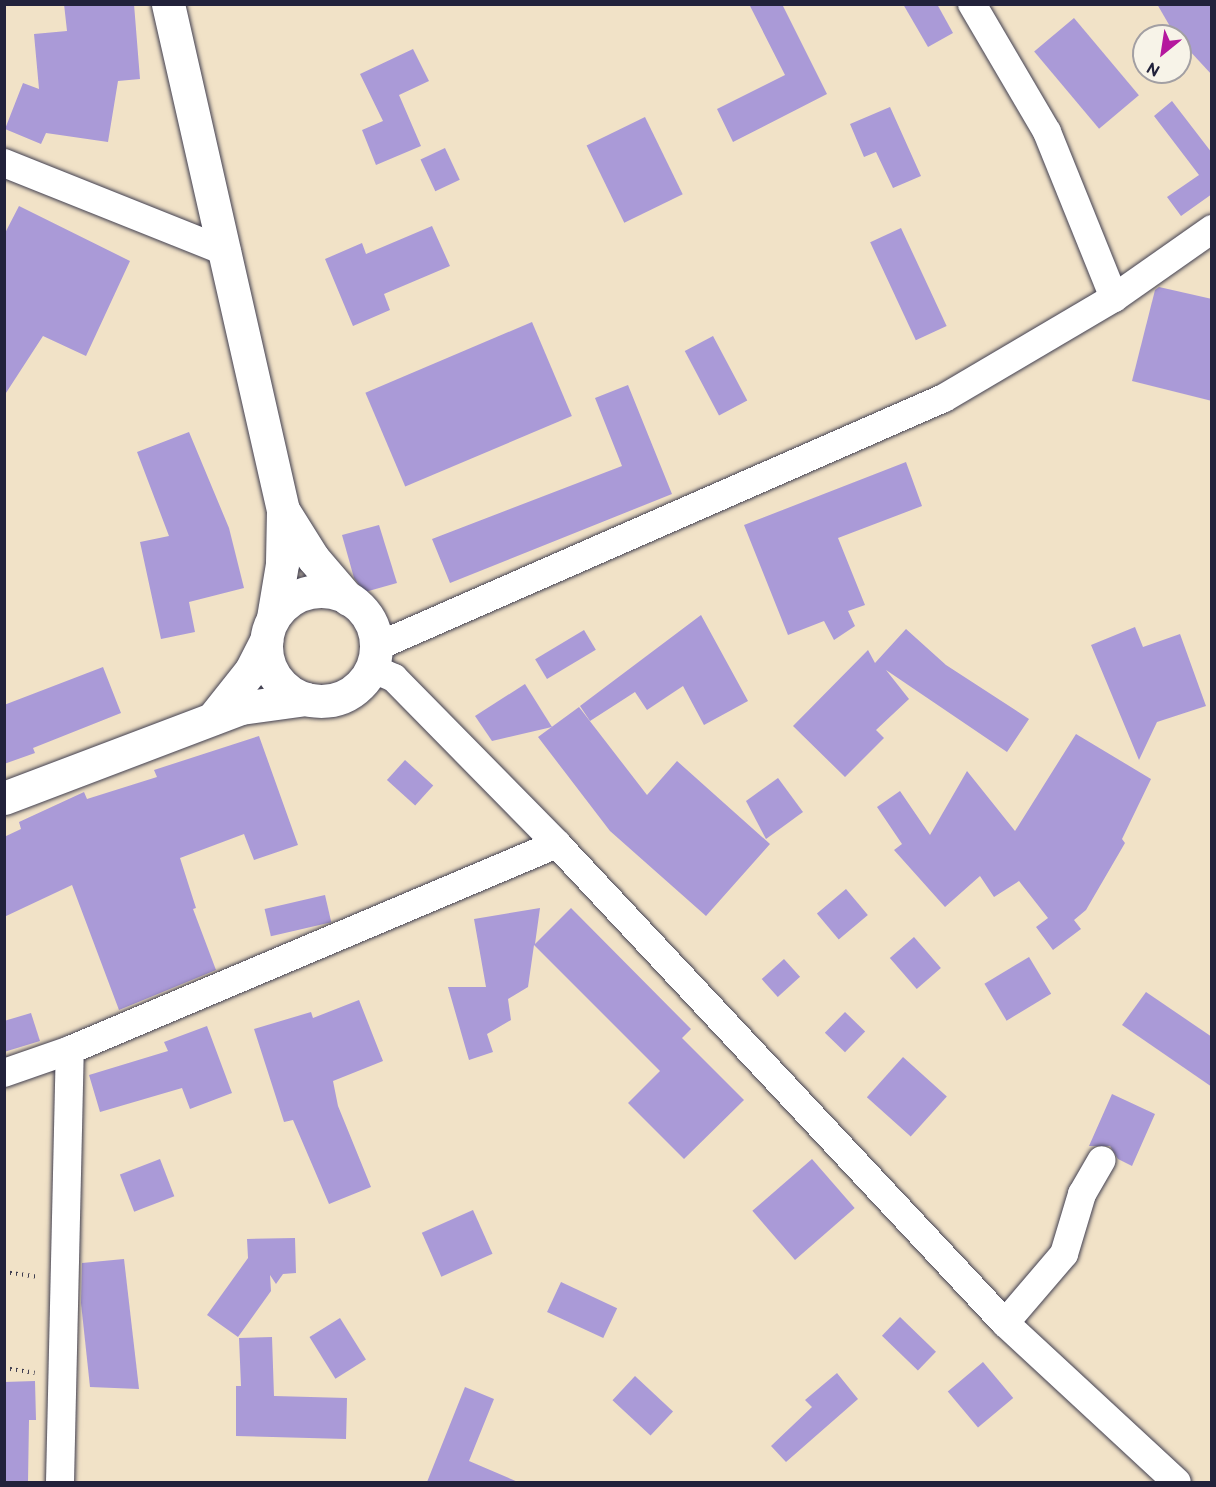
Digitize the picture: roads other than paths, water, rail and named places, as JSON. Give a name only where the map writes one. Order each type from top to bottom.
[{"type":"main road","points":[[168,4],[227,252],[283,510],[282,564],[270,629],[273,673],[287,689],[306,699]]},
{"type":"main road","points":[[4,798],[211,722],[241,708],[306,699],[335,699],[348,694],[373,657],[369,619],[348,599],[314,558],[283,510]]},
{"type":"main road","points":[[211,722],[220,705],[251,670],[270,629],[293,598],[307,593],[336,593],[348,599]]},
{"type":"street","points":[[972,4],[1047,132],[1114,298]]},
{"type":"street","points":[[4,163],[227,252]]},
{"type":"street","points":[[1177,1482],[1005,1323],[557,844],[373,657],[944,398],[1114,298],[1212,229]]},
{"type":"street","points":[[4,1073],[70,1050],[557,844]]},
{"type":"street","points":[[60,1482],[70,1050]]},
{"type":"street","points":[[1005,1323],[1064,1254],[1082,1194],[1102,1160]]}]
